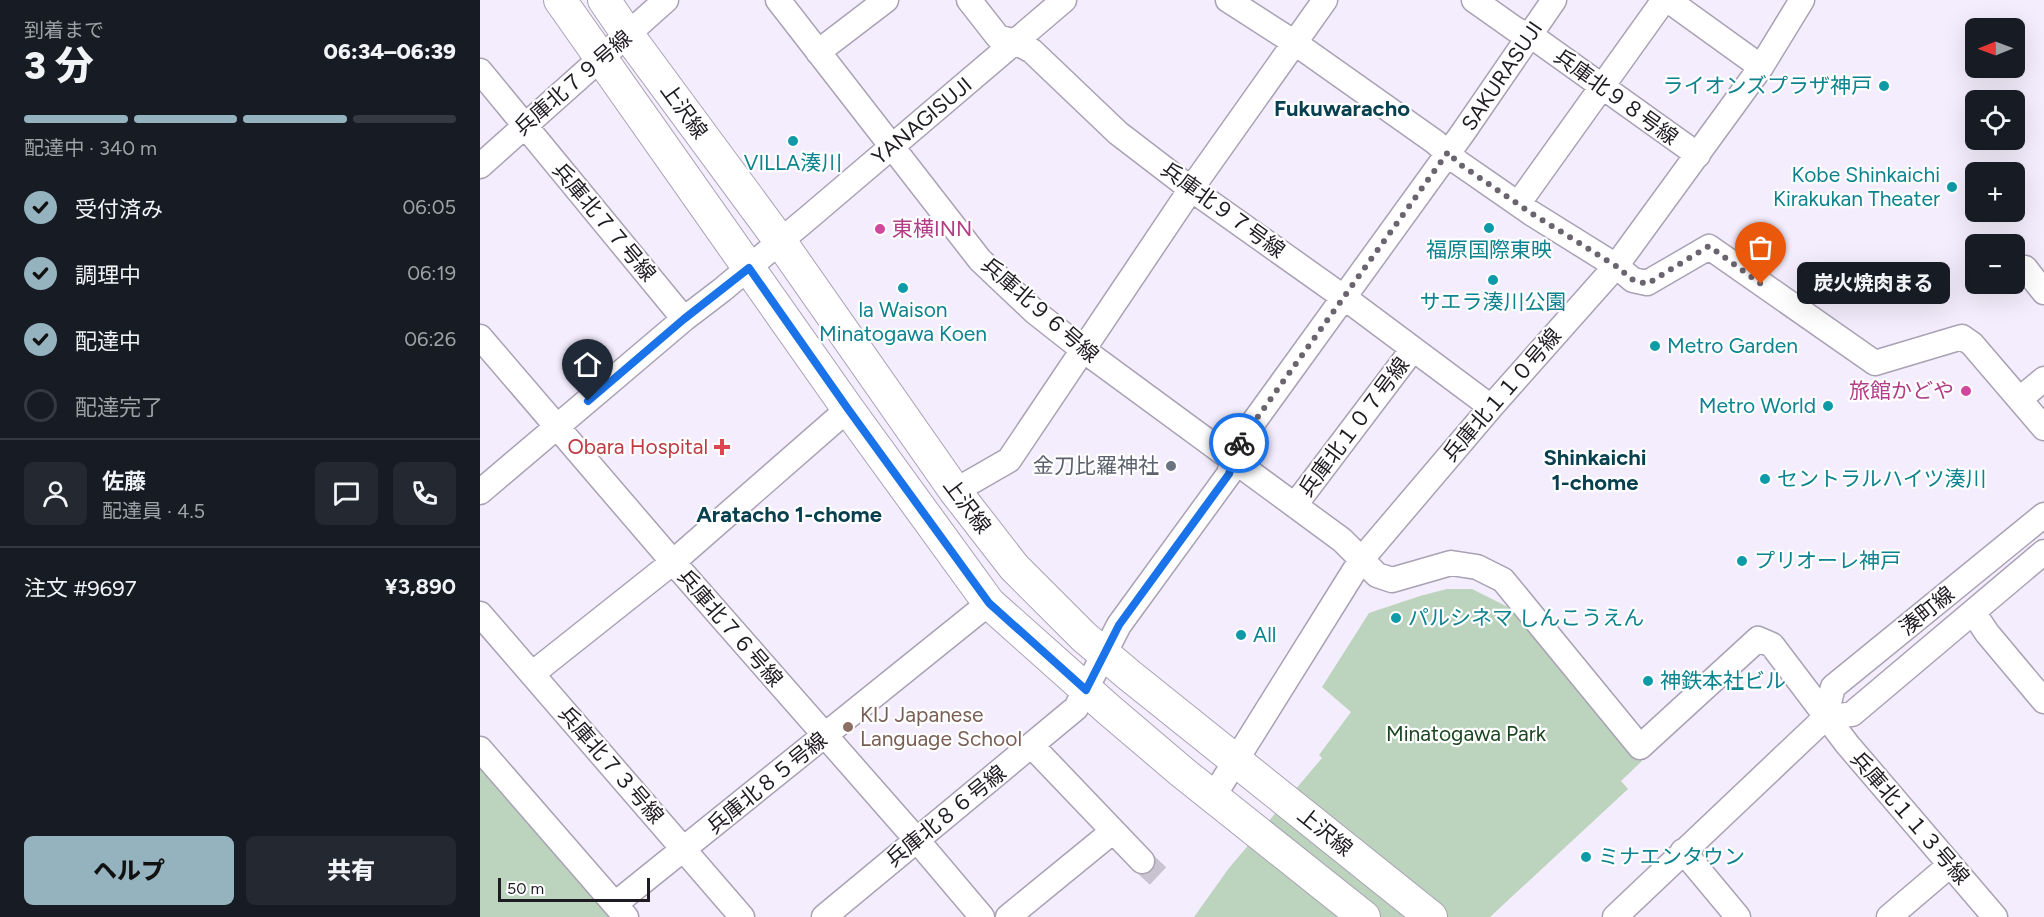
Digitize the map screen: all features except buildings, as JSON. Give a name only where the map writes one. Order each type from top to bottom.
[{"type":"main road","name":"上沢線","points":[[560,0],[848,409],[989,603],[1086,690],[1213,797],[1364,917]]},
{"type":"main road","name":"上沢線","points":[[604,0],[780,241],[955,491],[1014,567],[1104,654],[1431,917]]},
{"type":"street","name":"兵庫北７９号線","points":[[480,166],[666,0]]},
{"type":"street","name":"兵庫北９６号線","points":[[778,0],[980,260],[1035,312],[1342,540],[1360,560],[1377,574],[1392,580],[1451,563],[1477,567],[1503,580],[1550,635]]},
{"type":"street","points":[[818,52],[886,0]]},
{"type":"street","name":"兵庫北９７号線","points":[[969,0],[998,37],[1015,42],[1032,51],[1118,133],[1191,189],[1343,297],[1491,407]]},
{"type":"street","name":"YANAGISUJI","points":[[480,492],[684,319],[749,268],[1064,0]]},
{"type":"street","points":[[1228,0],[1295,43],[1448,152],[1458,163],[1594,254],[1616,266],[1633,280],[1647,284],[1709,246],[1875,363],[1962,337],[1972,344],[2044,428]]},
{"type":"street","points":[[955,491],[1009,460],[1191,189],[1325,0]]},
{"type":"street","name":"兵庫北９８号線","points":[[1474,0],[1602,86],[1698,155]]},
{"type":"street","name":"SAKURASUJI","points":[[1104,654],[1119,625],[1229,474],[1237,445],[1448,152],[1554,0]]},
{"type":"street","points":[[1518,204],[1666,0],[1761,67]]},
{"type":"street","name":"兵庫北１１０号線","points":[[1213,797],[1360,560],[1616,266],[1761,67],[1802,0]]},
{"type":"street","name":"兵庫北７７号線","points":[[480,71],[684,319]]},
{"type":"street","points":[[2025,268],[2044,292]]},
{"type":"street","name":"兵庫北７６号線","points":[[480,337],[981,917]]},
{"type":"street","name":"兵庫北１０７号線","points":[[1295,505],[1413,350]]},
{"type":"street","points":[[2020,399],[2044,379]]},
{"type":"street","points":[[532,674],[673,562],[848,409]]},
{"type":"street","name":"湊町線","points":[[2044,516],[1833,687],[1825,718],[1852,714],[2044,552]]},
{"type":"street","name":"兵庫北８５号線","points":[[620,910],[684,850],[989,603]]},
{"type":"street","points":[[1973,612],[1987,633],[2044,701]]},
{"type":"street","name":"兵庫北７３号線","points":[[480,614],[742,917]]},
{"type":"street","name":"兵庫北１１３号線","points":[[1550,635],[1640,747],[1758,639],[1772,645],[1806,688],[1825,718],[1995,917]]},
{"type":"street","name":"兵庫北８６号線","points":[[824,917],[1076,708],[1104,654]]},
{"type":"street","points":[[1615,917],[1825,718]]},
{"type":"street","points":[[1032,746],[1142,861]]},
{"type":"street","points":[[480,749],[620,910]]},
{"type":"street","points":[[1008,917],[1112,832]]},
{"type":"street","points":[[1683,851],[1738,917]]},
{"type":"street","points":[[1889,917],[1950,865]]},
{"type":"green space","name":"Minatogawa Park","points":[[1447,589],[1472,589],[1510,608],[1642,761],[1621,781],[1628,789],[1490,917],[1194,917],[1229,868],[1322,758],[1319,755],[1351,712],[1322,687],[1369,613]]},
{"type":"green space","points":[[480,763],[613,917],[480,917]]},
{"type":"tunnel","points":[[1142,861],[1158,876]]},
{"type":"way so far","points":[[1239,443],[1448,152],[1458,163],[1531,213],[1616,266],[1633,280],[1647,284],[1709,246],[1761,284]]},
{"type":"place","name":"ライオンズプラザ神戸","points":[[1884,86]]},
{"type":"place","name":"VILLA湊川","points":[[793,141]]},
{"type":"place","name":"Kobe Shinkaichi Kirakukan Theater","points":[[1952,187]]},
{"type":"place","name":"福原国際東映","points":[[1489,228]]},
{"type":"place","name":"東横INN","points":[[880,229]]},
{"type":"place","name":"サエラ湊川公園","points":[[1493,280]]},
{"type":"place","name":"炭火焼肉まる","points":[[1761,284]]},
{"type":"place","name":"la Waison Minatogawa Koen","points":[[903,288]]},
{"type":"place","name":"Metro Garden","points":[[1655,346]]},
{"type":"place","name":"旅館かどや","points":[[1966,391]]},
{"type":"place","name":"Metro World","points":[[1828,406]]},
{"type":"place","name":"Obara Hospital","points":[[722,447]]},
{"type":"place","name":"金刀比羅神社","points":[[1171,466]]},
{"type":"place","name":"セントラルハイツ湊川","points":[[1765,479]]},
{"type":"place","name":"プリオーレ神戸","points":[[1742,561]]},
{"type":"place","name":"パルシネマ しんこうえん","points":[[1396,618]]},
{"type":"place","name":"All","points":[[1241,635]]},
{"type":"place","name":"神鉄本社ビル","points":[[1648,681]]},
{"type":"place","name":"KIJ Japanese Language School","points":[[848,727]]},
{"type":"place","name":"ミナエンタウン","points":[[1586,857]]},
{"type":"district","name":"Fukuwaracho","points":[[1342,108]]},
{"type":"district","name":"Shinkaichi 1-chome","points":[[1595,470]]},
{"type":"district","name":"Aratacho 1-chome","points":[[789,514]]},
{"type":"route","points":[[588,401],[684,319],[749,268],[989,603],[1086,690],[1119,625],[1229,474],[1239,443]]}]
